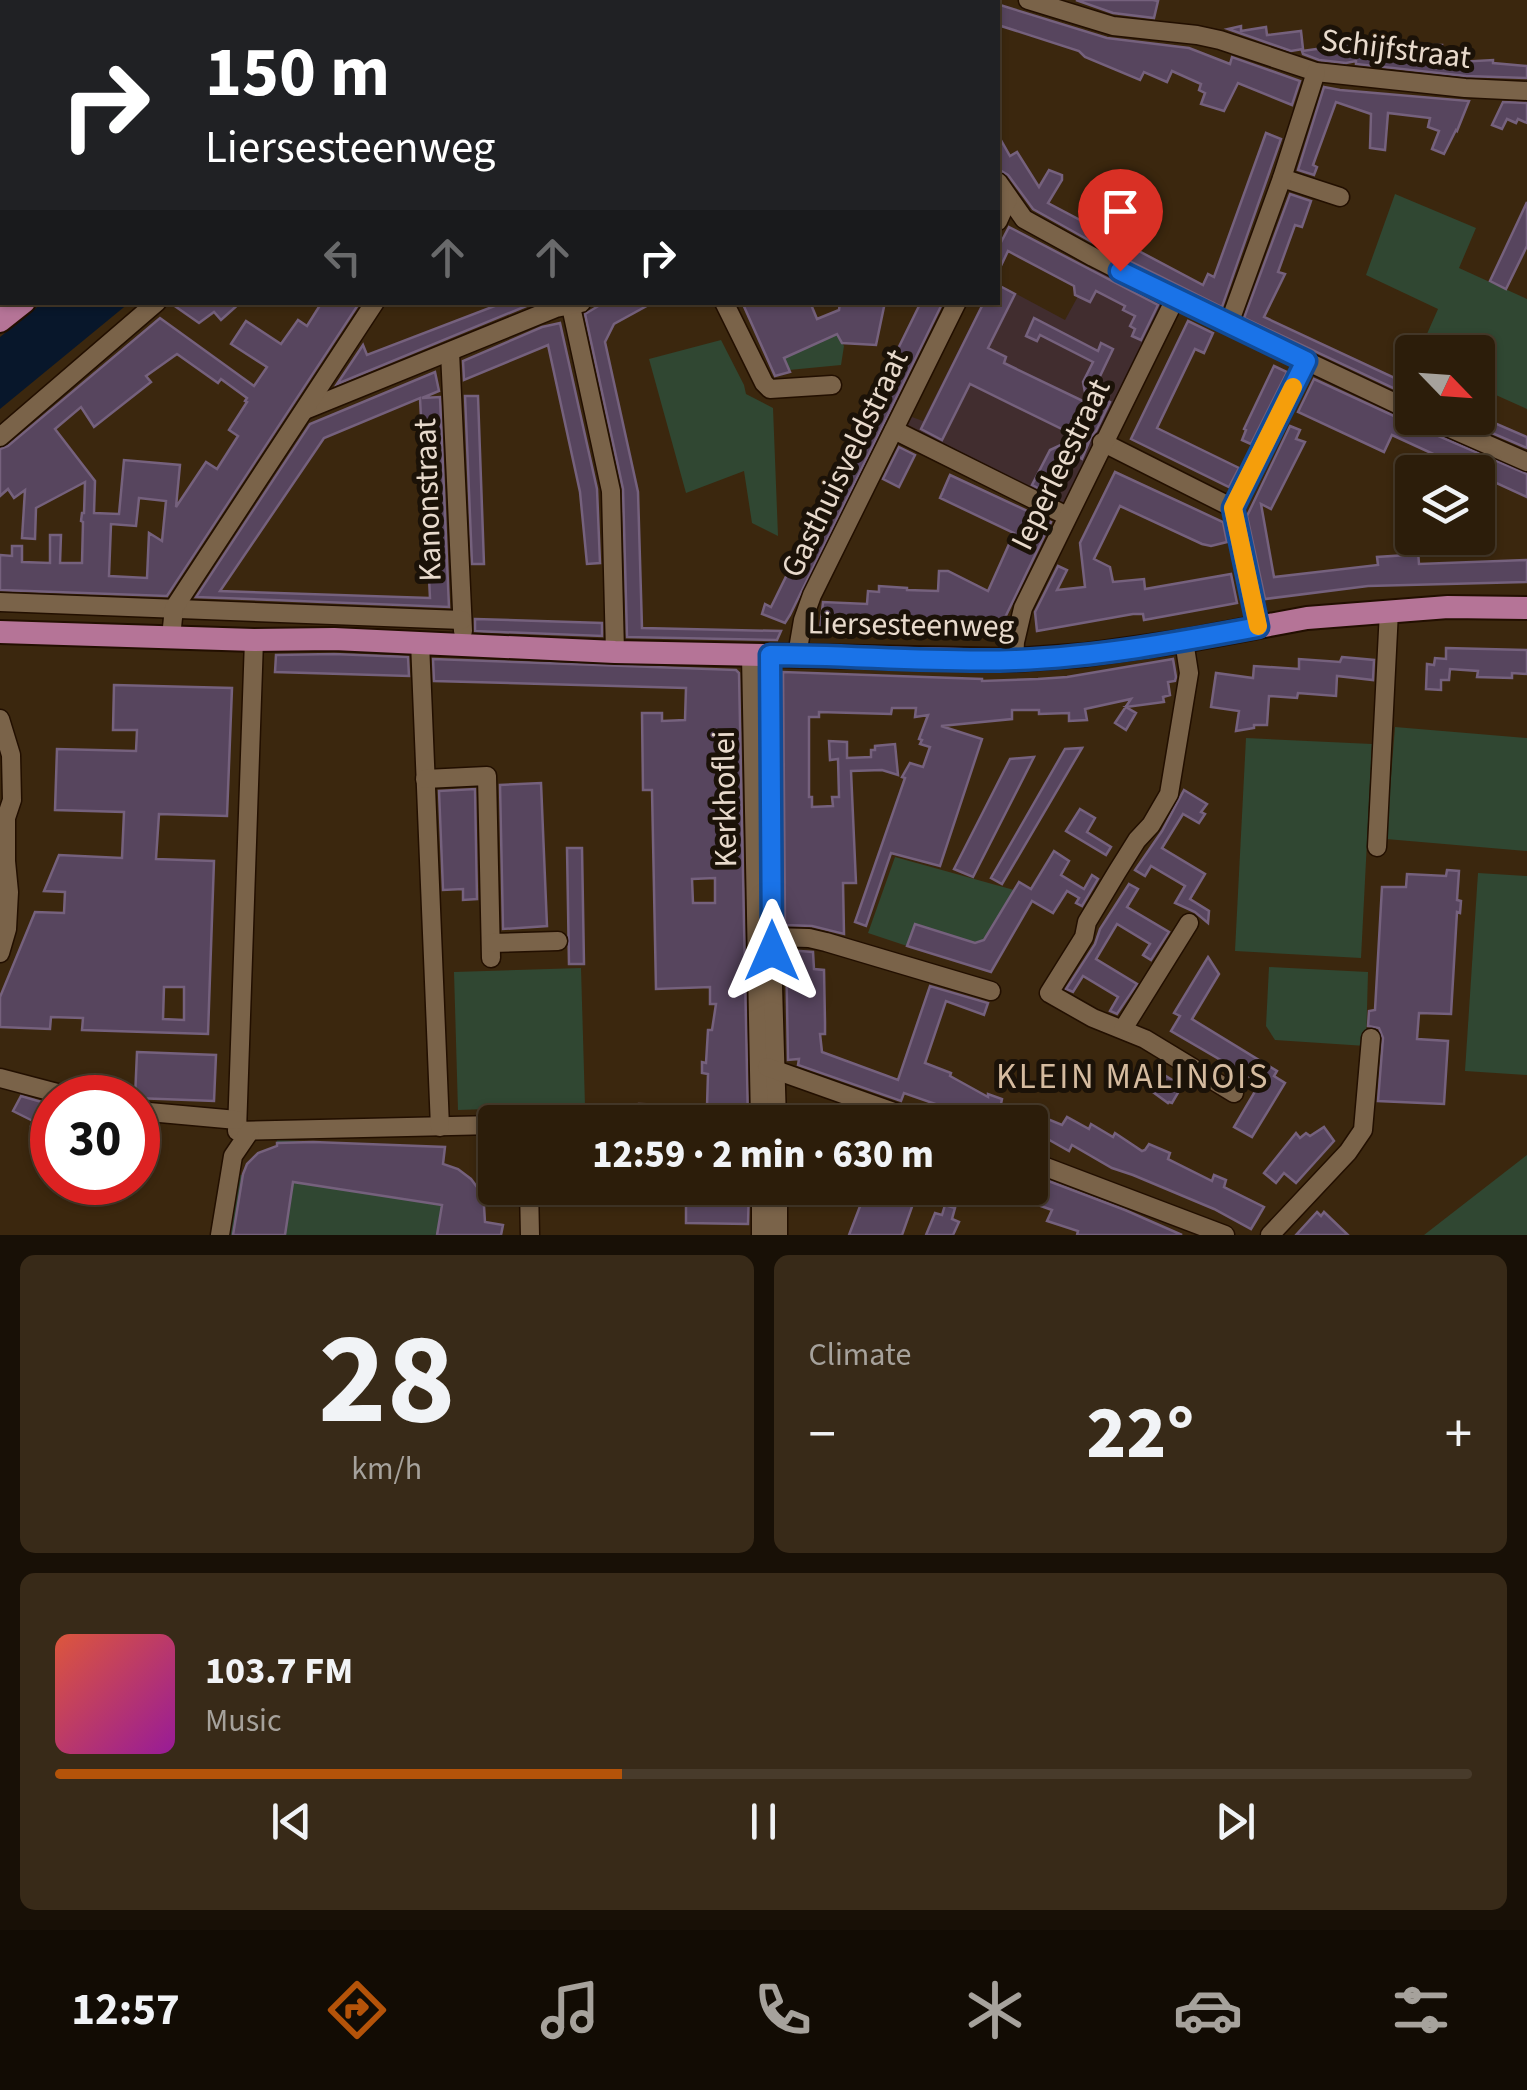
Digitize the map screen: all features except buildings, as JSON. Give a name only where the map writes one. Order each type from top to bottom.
[{"type":"main road","points":[[0,321],[20,305]]},
{"type":"main road","name":"Liersesteenweg","points":[[0,632],[173,622],[254,640],[1014,660],[1184,641],[1307,618],[1448,608],[1527,608]]},
{"type":"street","name":"Schijfstraat","points":[[1028,0],[1113,26],[1220,40],[1316,72],[1527,91]]},
{"type":"street","points":[[1230,324],[1316,72]]},
{"type":"street","points":[[1282,178],[1340,197]]},
{"type":"street","points":[[1000,185],[1024,219],[1175,299],[1395,403]]},
{"type":"street","points":[[1000,217],[1008,199]]},
{"type":"street","name":"Ieperleestraat","points":[[1014,660],[1023,608],[1175,299]]},
{"type":"street","points":[[0,437],[154,305]]},
{"type":"street","points":[[173,622],[373,305]]},
{"type":"street","points":[[305,410],[567,305]]},
{"type":"street","points":[[574,305],[611,491],[615,652]]},
{"type":"street","points":[[725,305],[770,390],[832,385]]},
{"type":"street","name":"Gasthuisveldstraat","points":[[796,655],[812,595],[956,305]]},
{"type":"street","name":"Kanonstraat","points":[[450,352],[464,645]]},
{"type":"street","points":[[1258,627],[1233,508],[1306,361]]},
{"type":"street","points":[[894,430],[1067,516]]},
{"type":"street","points":[[1465,435],[1527,462]]},
{"type":"street","points":[[1102,442],[1233,508]]},
{"type":"street","name":"Liersesteenweg","points":[[0,602],[173,622],[462,620]]},
{"type":"street","points":[[1377,846],[1389,611]]},
{"type":"street","points":[[220,1235],[233,1156],[244,1125],[254,640]]},
{"type":"street","points":[[1184,641],[1190,674],[1169,794],[1117,872],[1087,922],[1084,937],[1049,993],[1093,1018],[1145,1039],[1234,1093]]},
{"type":"street","points":[[420,642],[440,1126]]},
{"type":"street","name":"Kerkhoflei","points":[[760,655],[772,937],[768,1068],[763,1105]]},
{"type":"street","name":"Kerkhoflei","points":[[760,655],[768,1068],[774,1105]]},
{"type":"street","points":[[0,719],[11,754],[12,800],[6,818],[8,930],[0,953]]},
{"type":"street","points":[[425,779],[487,776],[491,951],[558,941]]},
{"type":"street","points":[[1123,1029],[1189,922]]},
{"type":"street","points":[[772,937],[809,938],[990,990]]},
{"type":"street","points":[[1270,1235],[1363,1130],[1371,1038]]},
{"type":"street","points":[[768,1068],[874,1105]]},
{"type":"street","points":[[0,1078],[30,1086]]},
{"type":"street","points":[[160,1114],[244,1125],[478,1125]]},
{"type":"street","points":[[1048,1168],[1225,1235]]},
{"type":"street","points":[[529,1205],[530,1235]]},
{"type":"street","points":[[761,1205],[761,1235]]},
{"type":"street","points":[[778,1205],[778,1235]]},
{"type":"shaded area","points":[[1094,267],[1163,303],[1063,504],[908,425],[912,417],[923,421],[981,305],[1000,305],[1000,285],[1065,320]]},
{"type":"green space","points":[[1395,194],[1476,228],[1459,268],[1527,299],[1527,409],[1495,395],[1495,335],[1427,335],[1438,309],[1366,275]]},
{"type":"green space","points":[[837,334],[844,346],[841,365],[789,370],[784,358]]},
{"type":"green space","points":[[721,340],[746,394],[773,408],[778,536],[752,523],[744,471],[686,493],[649,359]]},
{"type":"green space","points":[[1395,727],[1527,738],[1527,851],[1386,839]]},
{"type":"green space","points":[[1246,738],[1372,744],[1361,958],[1235,951]]},
{"type":"green space","points":[[895,857],[1014,890],[984,940],[975,943],[915,925],[907,946],[868,933]]},
{"type":"green space","points":[[1478,873],[1527,876],[1527,1075],[1465,1071]]},
{"type":"green space","points":[[1269,967],[1368,972],[1366,1046],[1275,1040],[1266,1026]]},
{"type":"green space","points":[[581,968],[585,1105],[478,1105],[478,1109],[458,1110],[454,972]]},
{"type":"green space","points":[[277,1140],[445,1147],[443,1164],[475,1185],[485,1221],[503,1225],[501,1235],[226,1235],[235,1174],[242,1175],[259,1153],[276,1148]]},
{"type":"green space","points":[[1527,1155],[1527,1235],[1424,1235]]},
{"type":"water","points":[[40,305],[127,305],[0,409],[0,337]]},
{"type":"slow traffic","points":[[1258,626],[1233,508],[1293,387]]},
{"type":"district","name":"KLEIN MALINOIS","points":[[1133,1076]]},
{"type":"route","points":[[772,951],[770,655],[1014,660],[1084,655],[1258,627],[1233,508],[1306,361],[1120,271]]}]
